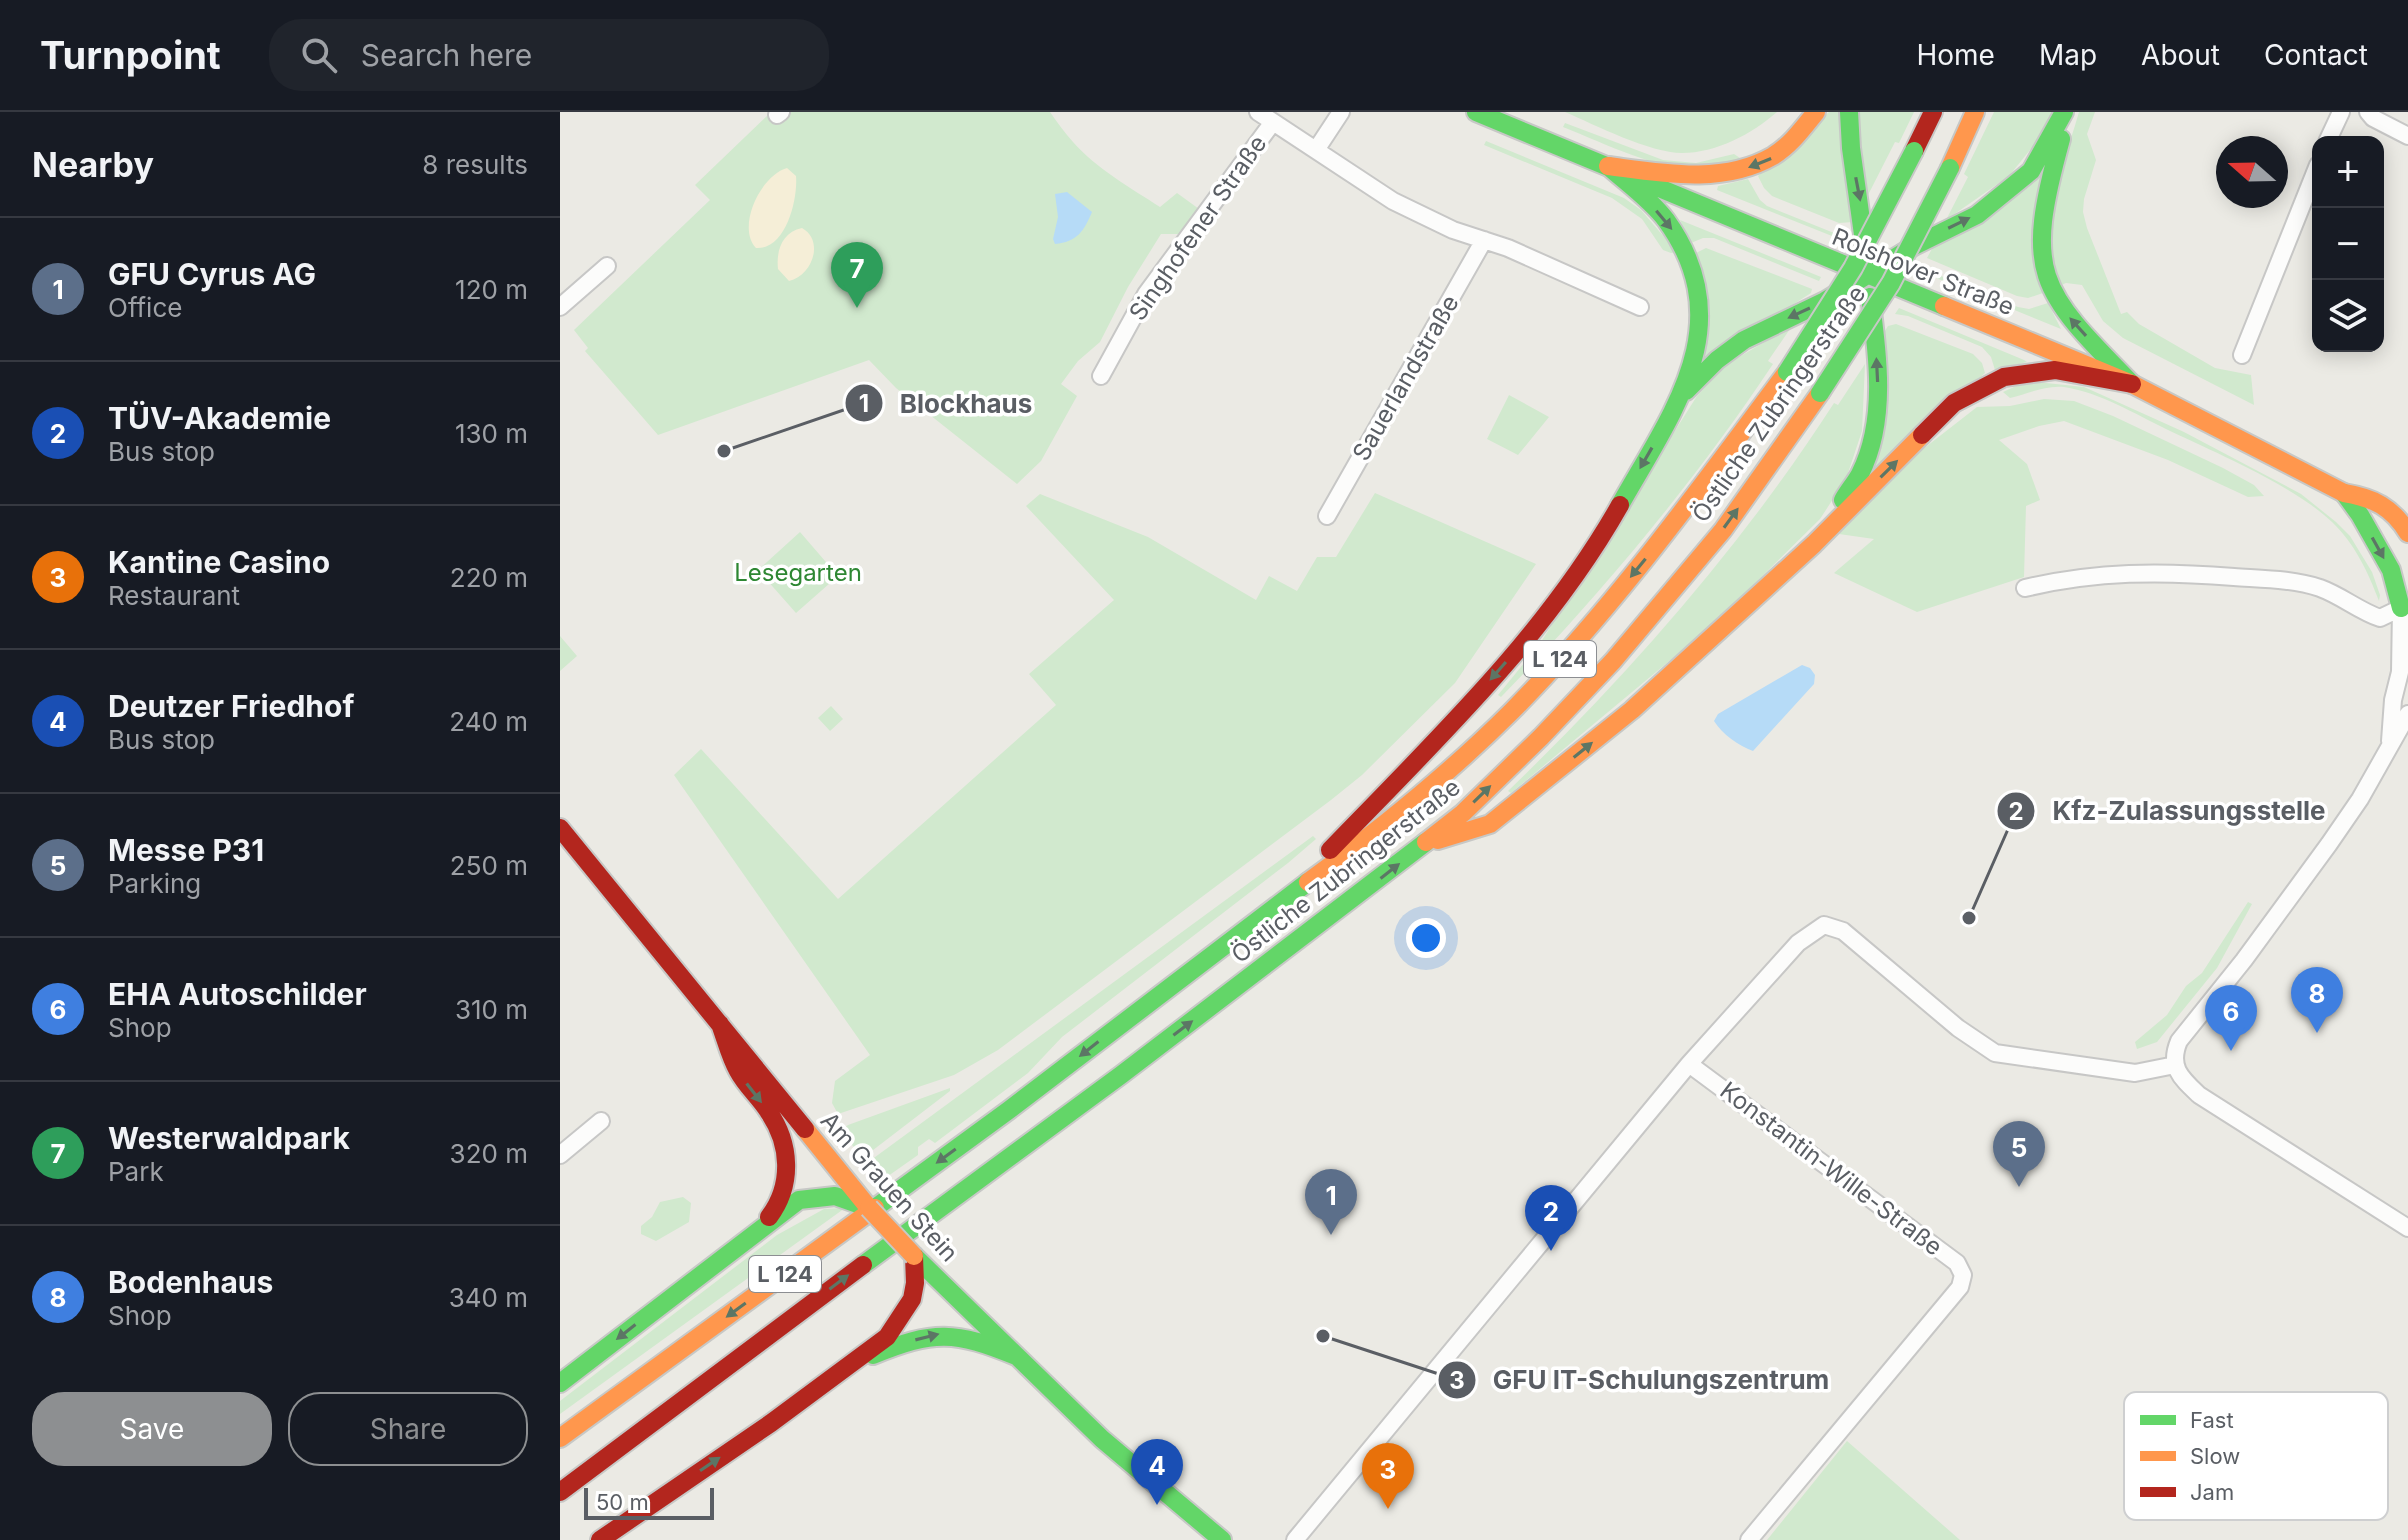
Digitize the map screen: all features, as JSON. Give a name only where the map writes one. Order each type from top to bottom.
[{"type":"main road","name":"Rolshover Straße","points":[[1476,112],[2132,384],[2344,493],[2370,497],[2389,507],[2408,533]]},
{"type":"main road","points":[[1608,166],[1681,175],[1741,170],[1773,158],[1804,131],[1816,112]]},
{"type":"main road","points":[[1814,544],[1861,472],[1876,419],[1877,381],[1865,225],[1849,136],[1849,112]]},
{"type":"main road","name":"Östliche Zubringerstraße","points":[[560,1438],[1009,1110],[1284,899],[1389,823],[1512,711],[1582,636],[1677,520],[1787,372],[1853,268],[1933,112]]},
{"type":"main road","name":"Östliche Zubringerstraße","points":[[560,1492],[1121,1075],[1423,845],[1474,802],[1541,737],[1613,661],[1723,530],[1820,393],[1891,283],[1975,112]]},
{"type":"main road","points":[[1680,398],[1717,360],[1744,340],[1825,301],[1914,246],[1977,215],[2031,171],[2066,112]]},
{"type":"main road","points":[[2066,112],[2041,233],[2047,280],[2068,317],[2132,384]]},
{"type":"main road","points":[[1284,899],[1456,719],[1529,635],[1596,547],[1680,398],[1699,342],[1700,302],[1686,251],[1664,217],[1608,166]]},
{"type":"main road","points":[[1423,845],[1490,824],[1632,710],[1814,544],[1954,403],[2004,377],[2055,370],[2132,384]]},
{"type":"main road","name":"Rolshover Straße","points":[[2344,493],[2391,570],[2406,607]]},
{"type":"main road","name":"Am Grauen Stein","points":[[560,828],[869,1208],[1016,1356],[1140,1471],[1222,1540]]},
{"type":"main road","points":[[720,1024],[738,1073],[772,1116],[782,1135],[788,1173],[783,1194],[776,1209],[754,1233]]},
{"type":"main road","points":[[560,1383],[799,1200],[820,1194],[846,1196],[869,1208]]},
{"type":"main road","points":[[600,1540],[887,1337],[909,1306],[915,1283],[914,1256]]},
{"type":"main road","points":[[853,1363],[898,1345],[943,1333],[975,1338],[1016,1356]]},
{"type":"main road","points":[[560,1509],[665,1413]]},
{"type":"street","points":[[1258,112],[1393,201],[1453,230],[1508,248],[1640,307]]},
{"type":"street","points":[[1316,150],[1341,112]]},
{"type":"street","points":[[2330,136],[2341,112]]},
{"type":"street","points":[[2368,112],[2373,118],[2408,136]]},
{"type":"street","name":"Singhofener Straße","points":[[1101,376],[1146,294],[1273,122]]},
{"type":"street","points":[[2242,355],[2312,180]]},
{"type":"street","name":"Sauerlandstraße","points":[[1327,516],[1484,240]]},
{"type":"street","points":[[560,307],[607,266]]},
{"type":"street","points":[[2025,588],[2114,573],[2173,572],[2278,579],[2318,588],[2380,618],[2406,607],[2389,746]]},
{"type":"street","points":[[2408,714],[2360,799],[2329,844],[2244,960],[2179,1041],[2174,1053],[2175,1065],[2182,1079],[2215,1106],[2408,1228]]},
{"type":"street","points":[[1295,1540],[1689,1064],[1798,943],[1824,925],[1843,931],[1958,1028],[1995,1053],[2135,1073],[2175,1065]]},
{"type":"street","name":"Konstantin-Wille-Straße","points":[[1689,1064],[1957,1263],[1963,1275],[1960,1287],[1749,1540]]},
{"type":"street","points":[[560,1155],[601,1121]]},
{"type":"green space","points":[[771,112],[1050,112],[1082,152],[1126,185],[1160,207],[1177,193],[1199,209],[1180,234],[1161,234],[1128,287],[1100,342],[1078,361],[1061,384],[1077,396],[1041,461],[1017,484],[896,388],[869,360],[658,435],[585,351],[588,348],[574,330],[710,200],[695,185]]},
{"type":"green space","points":[[1565,112],[1777,112],[1733,141],[1708,150],[1682,153],[1639,143]]},
{"type":"green space","points":[[1829,112],[1840,112],[1853,222],[1839,223],[1772,196],[1758,176]]},
{"type":"green space","points":[[1857,112],[1914,112],[1868,195]]},
{"type":"green space","points":[[1994,112],[2052,112],[2038,140],[2009,176],[1946,220],[1968,177],[1964,174]]},
{"type":"green space","points":[[2079,112],[2095,112],[2087,134],[2096,160],[2083,212],[2121,314],[2127,312],[2139,324],[2215,368],[2251,375],[2254,405],[2123,338],[2103,321],[2082,285],[2066,283],[2059,286],[2053,264],[2052,220],[2060,176]]},
{"type":"green space","points":[[1565,123],[1663,160],[1696,163],[1734,154],[1740,158],[1741,164],[1718,169],[1695,169],[1650,161],[1563,127]]},
{"type":"green space","points":[[1486,141],[1624,198],[1641,210],[1677,252],[1663,250],[1642,219],[1612,198],[1484,145]]},
{"type":"green space","points":[[2046,161],[2043,293],[2028,298],[2017,296],[1927,258],[1934,245]]},
{"type":"green space","points":[[1748,179],[1767,206],[1834,233],[1846,234],[1842,240],[1717,190],[1718,186]]},
{"type":"green space","points":[[1680,220],[1821,277],[1819,281],[1714,238],[1691,243]]},
{"type":"green space","points":[[1706,248],[1812,289],[1811,293],[1702,363],[1696,253]]},
{"type":"green space","points":[[1921,268],[2018,307],[2029,309],[2048,303],[2061,329],[1919,271]]},
{"type":"green space","points":[[1899,308],[2027,362],[1995,370],[1991,357],[1982,347],[1908,316],[1895,314]]},
{"type":"green space","points":[[1896,324],[1973,354],[1982,363],[1985,373],[1864,481],[1880,339],[1888,326]]},
{"type":"green space","points":[[1792,326],[1768,361],[1773,364],[1678,495],[1574,618],[1501,697],[1498,695],[1539,645],[1697,396],[1727,364]]},
{"type":"green space","points":[[1865,364],[1862,431],[1846,479],[1820,519],[1716,622],[1511,793],[1508,791],[1641,654],[1723,557],[1799,456],[1834,403],[1838,405]]},
{"type":"green space","points":[[2027,381],[2084,387],[2184,432],[2301,494],[2350,536],[2372,572],[2379,601],[2348,540],[2332,522],[2297,495],[2230,459],[2090,394],[2064,387],[2010,398],[2003,392]]},
{"type":"green space","points":[[1509,395],[1549,417],[1518,455],[1487,439]]},
{"type":"green space","points":[[2044,399],[2074,401],[2113,416],[2223,468],[2254,485],[2264,496],[2248,497],[2168,460],[2064,421],[1999,440],[2027,464],[2040,500],[2026,506],[2024,577],[1917,612],[1834,573],[1874,539],[1839,534],[1918,453],[1977,407],[2010,406]]},
{"type":"green space","points":[[1375,493],[1536,564],[1455,683],[1362,775],[1331,800],[998,1050],[954,1075],[838,1114],[832,1103],[835,1081],[870,1055],[674,775],[701,749],[838,899],[1056,705],[1029,674],[1114,600],[1026,506],[1040,494],[1148,537],[1256,600],[1269,576],[1297,591],[1317,557],[1336,557]]},
{"type":"green space","name":"Lesegarten","points":[[800,532],[838,576],[796,613],[758,570]]},
{"type":"green space","points":[[560,636],[577,656],[560,671]]},
{"type":"green space","points":[[831,706],[843,719],[830,731],[818,718]]},
{"type":"green space","points":[[1313,836],[1316,839],[1288,863],[1062,1037],[1028,1073],[935,1143],[929,1139],[918,1147],[918,1155],[881,1181],[871,1171],[867,1163]]},
{"type":"green space","points":[[2248,902],[2252,904],[2217,968],[2157,1042],[2137,1049],[2135,1042],[2167,1015],[2186,986],[2202,973]]},
{"type":"green space","points":[[950,1088],[864,1157],[839,1132],[848,1125]]},
{"type":"green space","points":[[683,1197],[691,1203],[689,1222],[656,1241],[641,1234],[641,1226],[652,1217],[660,1202]]},
{"type":"green space","points":[[845,1208],[560,1414],[560,1401],[777,1235],[824,1209]]},
{"type":"green space","points":[[1847,1441],[1960,1540],[1767,1540]]},
{"type":"sand","points":[[787,168],[796,176],[795,197],[788,221],[775,241],[756,248],[749,228],[754,203],[768,180]]},
{"type":"sand","points":[[802,228],[813,241],[813,258],[804,272],[789,281],[778,269],[779,249],[785,238]]},
{"type":"water","points":[[1067,192],[1092,212],[1079,234],[1069,241],[1055,244],[1053,239],[1058,217],[1055,194]]},
{"type":"water","points":[[1802,665],[1810,668],[1815,675],[1814,684],[1753,751],[1731,739],[1714,721],[1718,714]]},
{"type":"traffic: fast","points":[[1476,112],[1944,306]]},
{"type":"traffic: fast","points":[[1849,112],[1866,256]]},
{"type":"traffic: fast","points":[[1686,391],[1717,360],[1744,340],[1825,301],[1914,246],[1977,215],[2031,171],[2064,112]]},
{"type":"traffic: fast","points":[[2061,139],[2043,220],[2042,250],[2047,276],[2058,300],[2076,324],[2132,384]]},
{"type":"traffic: fast","points":[[1787,372],[1853,268],[1914,151]]},
{"type":"traffic: fast","points":[[1608,166],[1666,220],[1688,258],[1698,295],[1698,331],[1691,366],[1678,401],[1620,505]]},
{"type":"traffic: fast","points":[[1820,393],[1891,283],[1950,168]]},
{"type":"traffic: fast","points":[[1843,500],[1869,454],[1877,410],[1876,341],[1870,297]]},
{"type":"traffic: fast","points":[[2344,493],[2391,570],[2401,608]]},
{"type":"traffic: fast","points":[[863,1265],[1121,1075],[1426,842]]},
{"type":"traffic: fast","points":[[875,1208],[1308,882]]},
{"type":"traffic: fast","points":[[560,1383],[799,1200],[835,1196],[869,1208]]},
{"type":"traffic: fast","points":[[914,1256],[1102,1439],[1222,1540]]},
{"type":"traffic: fast","points":[[873,1355],[912,1341],[944,1337],[976,1342],[1016,1356]]},
{"type":"traffic: slow","points":[[1608,166],[1692,174],[1734,171],[1779,152],[1816,112]]},
{"type":"traffic: slow","points":[[1950,168],[1975,112]]},
{"type":"traffic: slow","points":[[1944,306],[2132,384],[2344,493],[2373,501],[2389,510],[2408,533]]},
{"type":"traffic: slow","points":[[1308,882],[1439,779],[1550,671],[1656,546],[1787,372]]},
{"type":"traffic: slow","points":[[1426,842],[1463,813],[1613,661],[1723,530],[1820,393]]},
{"type":"traffic: slow","points":[[1438,840],[1490,824],[1632,710],[1814,544],[1922,435]]},
{"type":"traffic: slow","points":[[805,1129],[868,1207]]},
{"type":"traffic: slow","points":[[869,1208],[914,1256]]},
{"type":"traffic: slow","points":[[560,1438],[875,1208]]},
{"type":"traffic: jam","points":[[1914,151],[1933,112]]},
{"type":"traffic: jam","points":[[1922,435],[1954,403],[2004,377],[2055,370],[2132,384]]},
{"type":"traffic: jam","points":[[1330,850],[1448,728],[1523,643],[1591,553],[1620,505]]},
{"type":"traffic: jam","points":[[560,828],[805,1129]]},
{"type":"traffic: jam","points":[[720,1024],[735,1066],[776,1124],[785,1151],[782,1192],[769,1217]]},
{"type":"traffic: jam","points":[[600,1540],[771,1423],[887,1337],[912,1299],[914,1256]]},
{"type":"traffic: jam","points":[[560,1492],[863,1265]]},
{"type":"place","name":"Westerwaldpark","points":[[857,308]]},
{"type":"place","name":"Blockhaus","points":[[724,451]]},
{"type":"place","name":"Kfz-Zulassungsstelle","points":[[1969,918]]},
{"type":"place","name":"Bodenhaus","points":[[2317,1033]]},
{"type":"place","name":"EHA Autoschilder","points":[[2231,1051]]},
{"type":"place","name":"Messe P31","points":[[2019,1187]]},
{"type":"place","name":"GFU Cyrus AG","points":[[1331,1235]]},
{"type":"place","name":"TÜV-Akademie","points":[[1551,1251]]},
{"type":"place","name":"GFU IT-Schulungszentrum","points":[[1323,1336]]},
{"type":"place","name":"Deutzer Friedhof","points":[[1157,1505]]},
{"type":"place","name":"Kantine Casino","points":[[1388,1509]]}]
